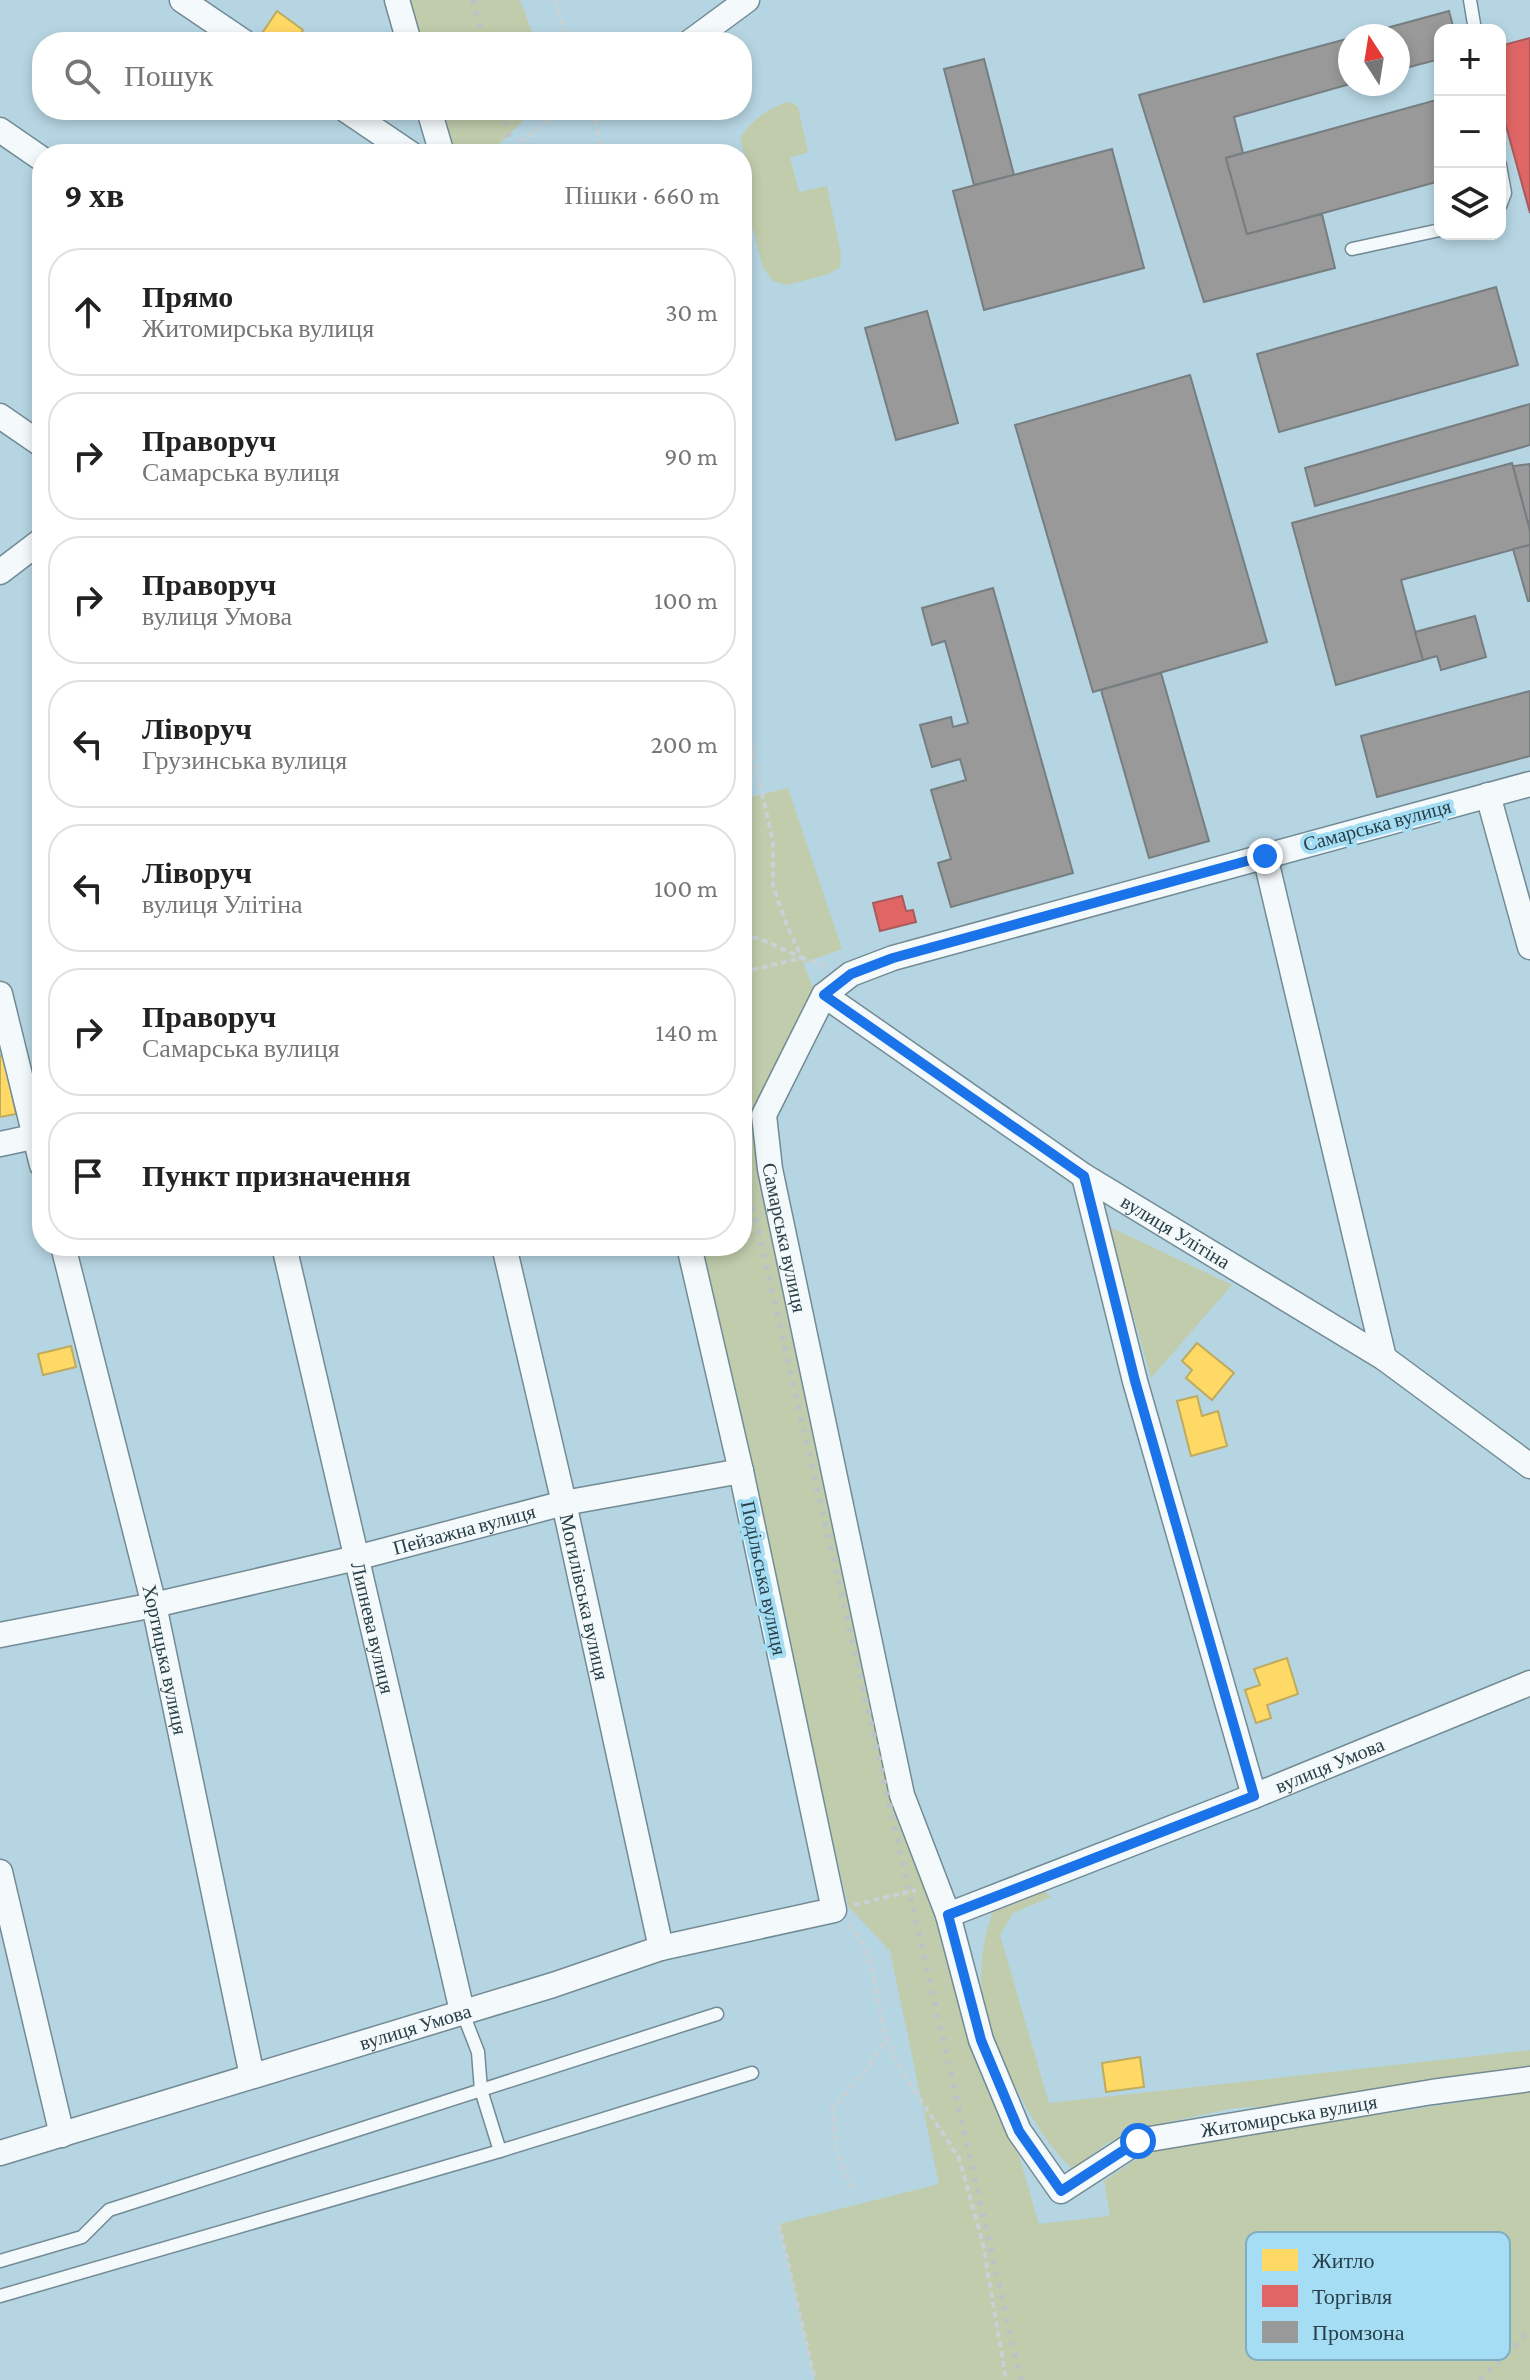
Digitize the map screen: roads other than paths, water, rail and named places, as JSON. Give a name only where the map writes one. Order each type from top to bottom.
[{"type":"street","points":[[182,0],[229,32]]},
{"type":"street","points":[[397,0],[406,32]]},
{"type":"street","points":[[704,32],[747,0]]},
{"type":"street","points":[[361,120],[396,144]]},
{"type":"street","points":[[432,120],[439,144]]},
{"type":"street","points":[[0,130],[32,152]]},
{"type":"street","points":[[0,416],[32,438]]},
{"type":"street","points":[[0,572],[32,548]]},
{"type":"street","name":"Самарська вулиця","points":[[1061,2191],[1019,2131],[981,2040],[948,1915],[902,1795],[770,1169],[764,1115],[824,995],[851,974],[893,958],[1530,784]]},
{"type":"street","points":[[1488,795],[1530,947]]},
{"type":"street","points":[[1265,856],[1384,1358]]},
{"type":"street","points":[[0,994],[32,1114]]},
{"type":"street","name":"вулиця Улітіна","points":[[824,995],[1084,1176],[1384,1358],[1530,1466]]},
{"type":"street","points":[[0,1144],[32,1137]]},
{"type":"street","points":[[1084,1176],[1135,1381],[1254,1796]]},
{"type":"street","name":"Хортицька вулиця","points":[[66,1256],[154,1605],[252,2076]]},
{"type":"street","name":"Липнева вулиця","points":[[286,1256],[462,2011]]},
{"type":"street","name":"Могилівська вулиця","points":[[506,1256],[564,1503],[661,1948]]},
{"type":"street","name":"Подільська вулиця","points":[[691,1256],[741,1471],[834,1910]]},
{"type":"street","name":"Пейзажна вулиця","points":[[0,1635],[154,1605],[356,1558],[564,1503],[741,1471]]},
{"type":"street","name":"вулиця Умова","points":[[948,1915],[1254,1796],[1530,1683]]},
{"type":"street","points":[[0,1872],[62,2135]]},
{"type":"street","name":"вулиця Умова","points":[[0,2153],[553,1985],[661,1948],[834,1910]]},
{"type":"street","name":"Житомирська вулиця","points":[[1061,2191],[1138,2141],[1432,2092],[1530,2079]]},
{"type":"lane","points":[[1470,0],[1474,24]]},
{"type":"lane","points":[[1352,249],[1434,231]]},
{"type":"lane","points":[[462,2011],[478,2052],[481,2090],[500,2151]]},
{"type":"lane","points":[[0,2261],[82,2237],[109,2210],[717,2014]]},
{"type":"lane","points":[[0,2296],[500,2151],[752,2073]]},
{"type":"railway","points":[[473,0],[481,32]]},
{"type":"railway","points":[[504,120],[510,144]]},
{"type":"railway","points":[[752,1204],[1021,2380]]},
{"type":"railway","points":[[1510,2350],[1530,2330]]},
{"type":"railway","points":[[1480,2380],[1500,2360]]}]
